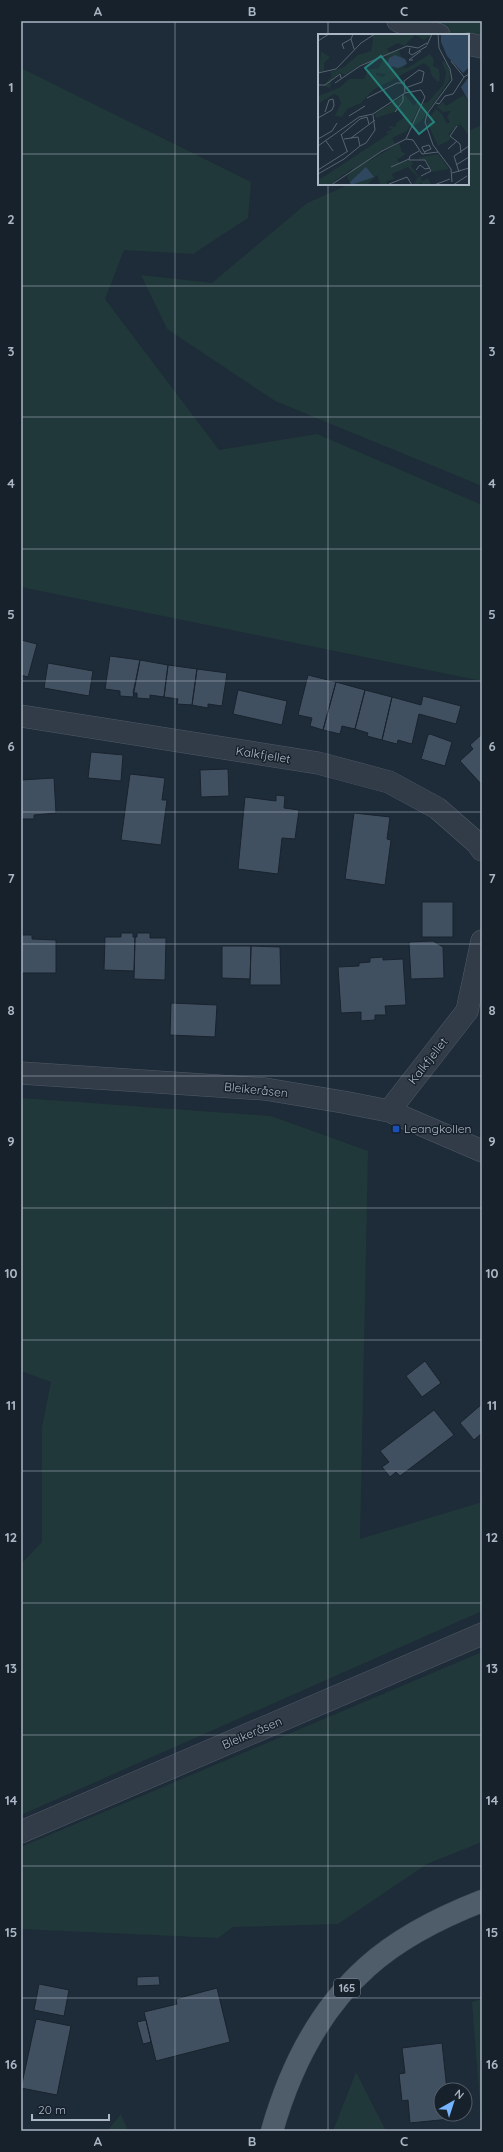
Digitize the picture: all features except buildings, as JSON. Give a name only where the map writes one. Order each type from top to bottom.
[{"type":"main road","name":"165","points":[[272,2131],[291,2075],[301,2055],[325,2015],[355,1979],[379,1957],[428,1925],[482,1901]]},
{"type":"street","points":[[398,21],[435,34]]},
{"type":"street","points":[[469,44],[482,47]]},
{"type":"street","name":"Kalkfjellet","points":[[21,716],[318,764],[389,782],[437,808],[478,843],[482,850]]},
{"type":"street","name":"Kalkfjellet","points":[[389,1111],[474,1014],[482,941]]},
{"type":"street","name":"Bleikeråsen","points":[[21,1073],[265,1089],[389,1111],[482,1151]]},
{"type":"street","name":"Bleikeråsen","points":[[21,1832],[482,1634]]},
{"type":"green space","points":[[422,21],[482,21],[482,48],[469,36],[469,34],[452,34]]},
{"type":"green space","points":[[21,70],[25,70],[251,182],[248,218],[193,254],[124,250],[105,299],[219,450],[317,434],[482,505],[482,681],[21,587]]},
{"type":"green space","points":[[482,125],[482,486],[275,401],[167,329],[141,275],[212,283],[307,203],[348,185],[469,185],[469,131]]},
{"type":"green space","points":[[21,1098],[271,1116],[368,1151],[360,1539],[482,1502],[482,1611],[21,1815],[21,1564],[42,1542],[42,1427],[51,1382],[21,1371]]},
{"type":"green space","points":[[482,1652],[482,1842],[427,1864],[338,1924],[233,1927],[218,1938],[21,1929],[21,1847]]},
{"type":"green space","points":[[482,1999],[482,2131],[472,2002]]},
{"type":"green space","points":[[356,2072],[386,2131],[333,2131]]},
{"type":"green space","points":[[121,2114],[128,2131],[107,2131]]},
{"type":"place","name":"Leangkollen","points":[[396,1129]]}]
